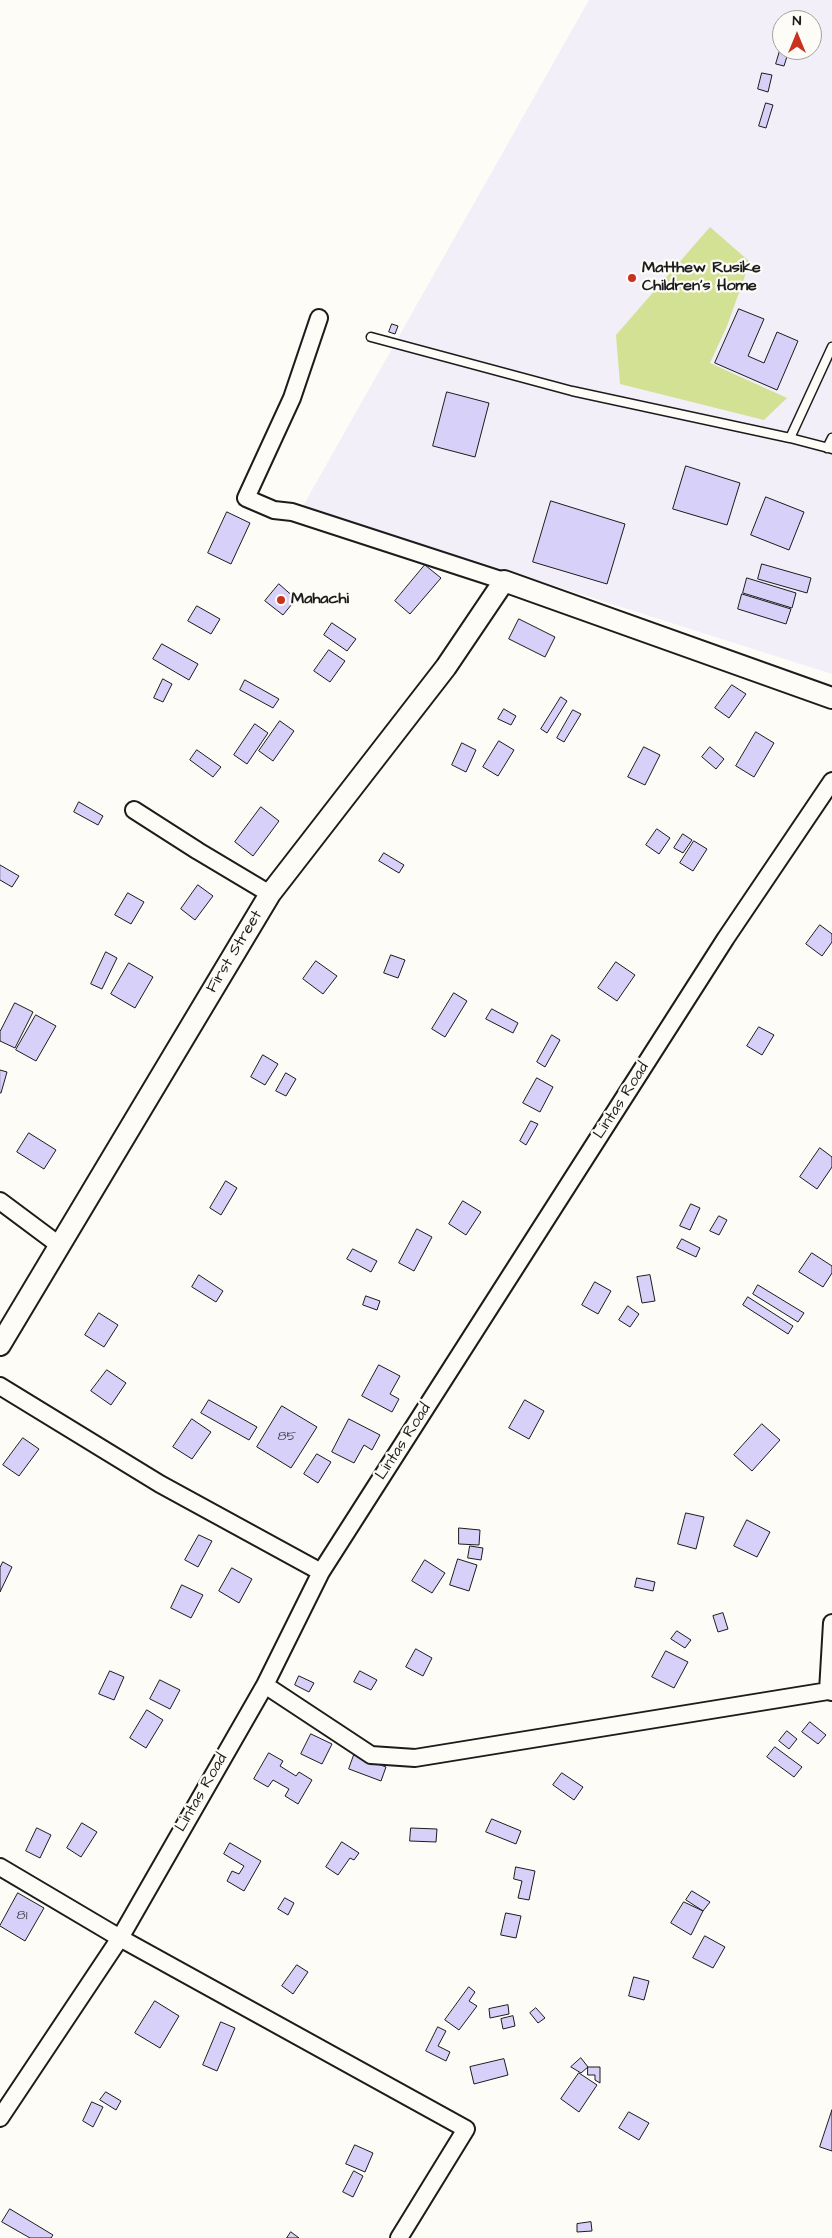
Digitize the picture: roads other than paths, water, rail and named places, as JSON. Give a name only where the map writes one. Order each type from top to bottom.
[{"type":"street","points":[[319,318],[292,398],[246,498],[274,510],[292,512],[504,581],[832,698]]},
{"type":"street","name":"First Street","points":[[0,1345],[270,894],[446,667],[504,581]]},
{"type":"street","name":"Lintas Road","points":[[0,2118],[120,1938],[265,1685],[321,1572],[720,946],[832,781]]},
{"type":"street","points":[[134,810],[270,894]]},
{"type":"street","points":[[0,1201],[59,1245]]},
{"type":"street","points":[[0,1386],[160,1484],[321,1572]]},
{"type":"street","points":[[265,1685],[371,1755],[415,1758],[830,1692],[832,1623]]},
{"type":"street","points":[[0,1867],[120,1938],[466,2129],[399,2238]]},
{"type":"lane","points":[[371,337],[572,391],[790,438],[830,449],[832,438]]},
{"type":"lane","points":[[790,438],[832,347]]},
{"type":"place","name":"Matthew Rusike Children's Home","points":[[632,278]]},
{"type":"place","name":"Mahachi","points":[[281,600]]}]
